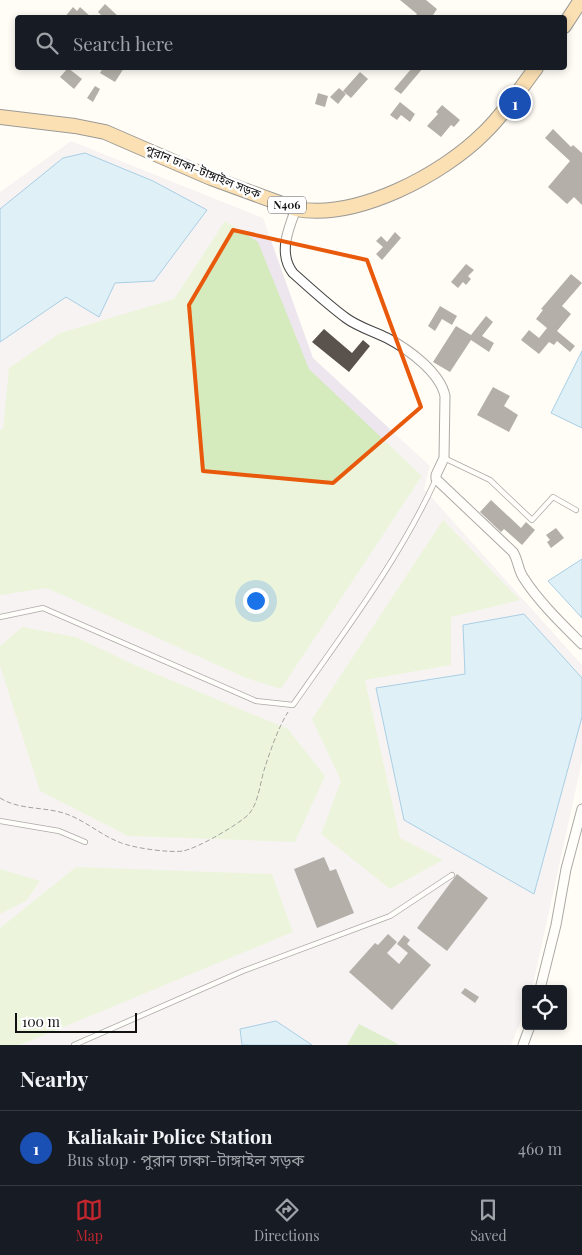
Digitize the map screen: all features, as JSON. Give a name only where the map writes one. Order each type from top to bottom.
[{"type":"highway","points":[[567,21],[581,0]]},
{"type":"highway","name":"পুরান ঢাকা-টাঙ্গাইল সড়ক","points":[[0,117],[75,126],[105,132],[211,178],[296,209],[310,212],[327,211],[352,206],[395,192],[429,174],[484,133],[534,70]]},
{"type":"street","points":[[296,209],[287,231],[286,262],[288,267],[346,318],[406,350],[436,377],[444,389],[445,396],[444,458],[436,479],[513,552],[522,575],[527,582],[556,617],[582,644]]},
{"type":"street","points":[[541,985],[556,924],[566,869],[582,809]]},
{"type":"street","points":[[525,1044],[529,1030]]},
{"type":"lane","points":[[444,458],[490,480],[532,520],[552,497],[576,510]]},
{"type":"lane","points":[[0,617],[43,608],[256,701],[293,705],[371,594],[424,505],[436,479]]},
{"type":"lane","points":[[0,821],[59,831],[85,842]]},
{"type":"lane","points":[[74,1045],[243,971],[390,916],[452,876]]},
{"type":"path","points":[[0,798],[11,805],[47,809],[69,815],[121,843],[150,849],[183,851],[220,835],[250,813],[257,798],[264,768],[277,734],[293,705]]},
{"type":"highlighted area","points":[[233,230],[367,260],[421,407],[333,483],[203,471],[189,305]]},
{"type":"shaded area","points":[[71,141],[263,218],[313,358],[430,466],[424,489],[582,665],[582,761],[533,985],[522,985],[522,1019],[511,1045],[0,1045],[0,192]]},
{"type":"green space","points":[[225,221],[258,242],[309,369],[422,476],[281,689],[246,678],[47,588],[0,595],[0,429],[3,429],[9,368],[60,333],[174,299]]},
{"type":"green space","points":[[443,520],[520,600],[451,617],[451,665],[365,680],[400,838],[443,860],[390,889],[321,834],[341,781],[312,719]]},
{"type":"green space","points":[[22,627],[76,637],[137,666],[288,729],[325,776],[295,842],[128,836],[40,791],[0,666],[0,646]]},
{"type":"green space","points":[[76,867],[272,874],[293,932],[20,1045],[0,1045],[0,928]]},
{"type":"green space","points":[[0,869],[40,881],[26,901],[0,914]]},
{"type":"green space","points":[[359,1024],[398,1044],[398,1045],[347,1045]]},
{"type":"water","points":[[85,153],[153,181],[207,210],[154,281],[115,283],[99,317],[66,297],[0,342],[0,209],[63,158]]},
{"type":"water","points":[[582,351],[582,428],[551,413]]},
{"type":"water","points":[[582,559],[582,618],[548,581]]},
{"type":"water","points":[[524,614],[582,678],[582,717],[534,894],[404,820],[376,688],[465,674],[463,625]]},
{"type":"water","points":[[276,1021],[312,1045],[242,1045],[240,1029]]},
{"type":"building","points":[[400,0],[426,0],[437,9],[433,15],[417,14]]},
{"type":"building","points":[[105,4],[117,15],[101,15],[98,12]]},
{"type":"building","points":[[73,7],[77,11],[80,7],[89,15],[66,15]]},
{"type":"building","points":[[66,70],[71,70],[82,79],[74,89],[60,77]]},
{"type":"building","points":[[102,70],[123,70],[115,82],[100,73]]},
{"type":"building","points":[[410,70],[421,70],[401,94],[394,89]]},
{"type":"building","points":[[360,72],[368,79],[351,98],[343,91]]},
{"type":"building","points":[[95,86],[100,89],[93,102],[87,98]]},
{"type":"building","points":[[339,88],[346,94],[338,104],[330,97]]},
{"type":"building","points":[[318,93],[328,96],[325,107],[315,104]]},
{"type":"building","points":[[400,102],[415,114],[410,122],[401,115],[397,120],[390,115]]},
{"type":"building","points":[[442,105],[460,120],[454,127],[451,125],[441,137],[427,126],[438,114],[436,112]]},
{"type":"building","points":[[553,129],[571,147],[573,145],[582,153],[582,205],[574,197],[567,204],[548,187],[570,161],[545,138]]},
{"type":"building","points":[[395,232],[401,238],[382,260],[376,254],[383,247],[376,241],[381,236],[387,242]]},
{"type":"building","points":[[466,264],[474,270],[468,276],[471,279],[466,285],[463,282],[458,288],[451,282]]},
{"type":"building","points":[[571,274],[582,283],[562,306],[571,314],[557,331],[575,346],[570,352],[557,341],[554,345],[549,342],[539,354],[521,340],[529,330],[539,338],[547,328],[536,319],[543,310],[541,309]]},
{"type":"building","points":[[440,306],[457,316],[452,325],[442,319],[435,331],[428,326]]},
{"type":"building","points":[[486,316],[493,322],[482,336],[494,343],[489,352],[471,340],[450,372],[433,362],[456,326],[471,335]]},
{"type":"building","points":[[324,329],[352,353],[363,340],[370,346],[349,372],[312,342]]},
{"type":"building","points":[[493,387],[510,396],[504,406],[518,415],[509,432],[477,415]]},
{"type":"building","points":[[491,500],[521,528],[526,522],[535,530],[522,545],[504,529],[501,532],[480,512]]},
{"type":"building","points":[[556,528],[564,538],[551,548],[547,542],[550,540],[546,535]]},
{"type":"building","points":[[324,857],[330,871],[336,869],[354,913],[317,928],[294,869]]},
{"type":"building","points":[[457,874],[488,898],[447,951],[417,928]]},
{"type":"building","points":[[388,934],[397,942],[387,953],[399,964],[408,953],[397,944],[404,935],[410,940],[407,944],[431,965],[392,1010],[349,972],[375,943],[378,945]]},
{"type":"building","points":[[465,988],[479,997],[475,1003],[461,993]]},
{"type":"place","name":"Kaliakair Police Station","points":[[515,103]]}]
